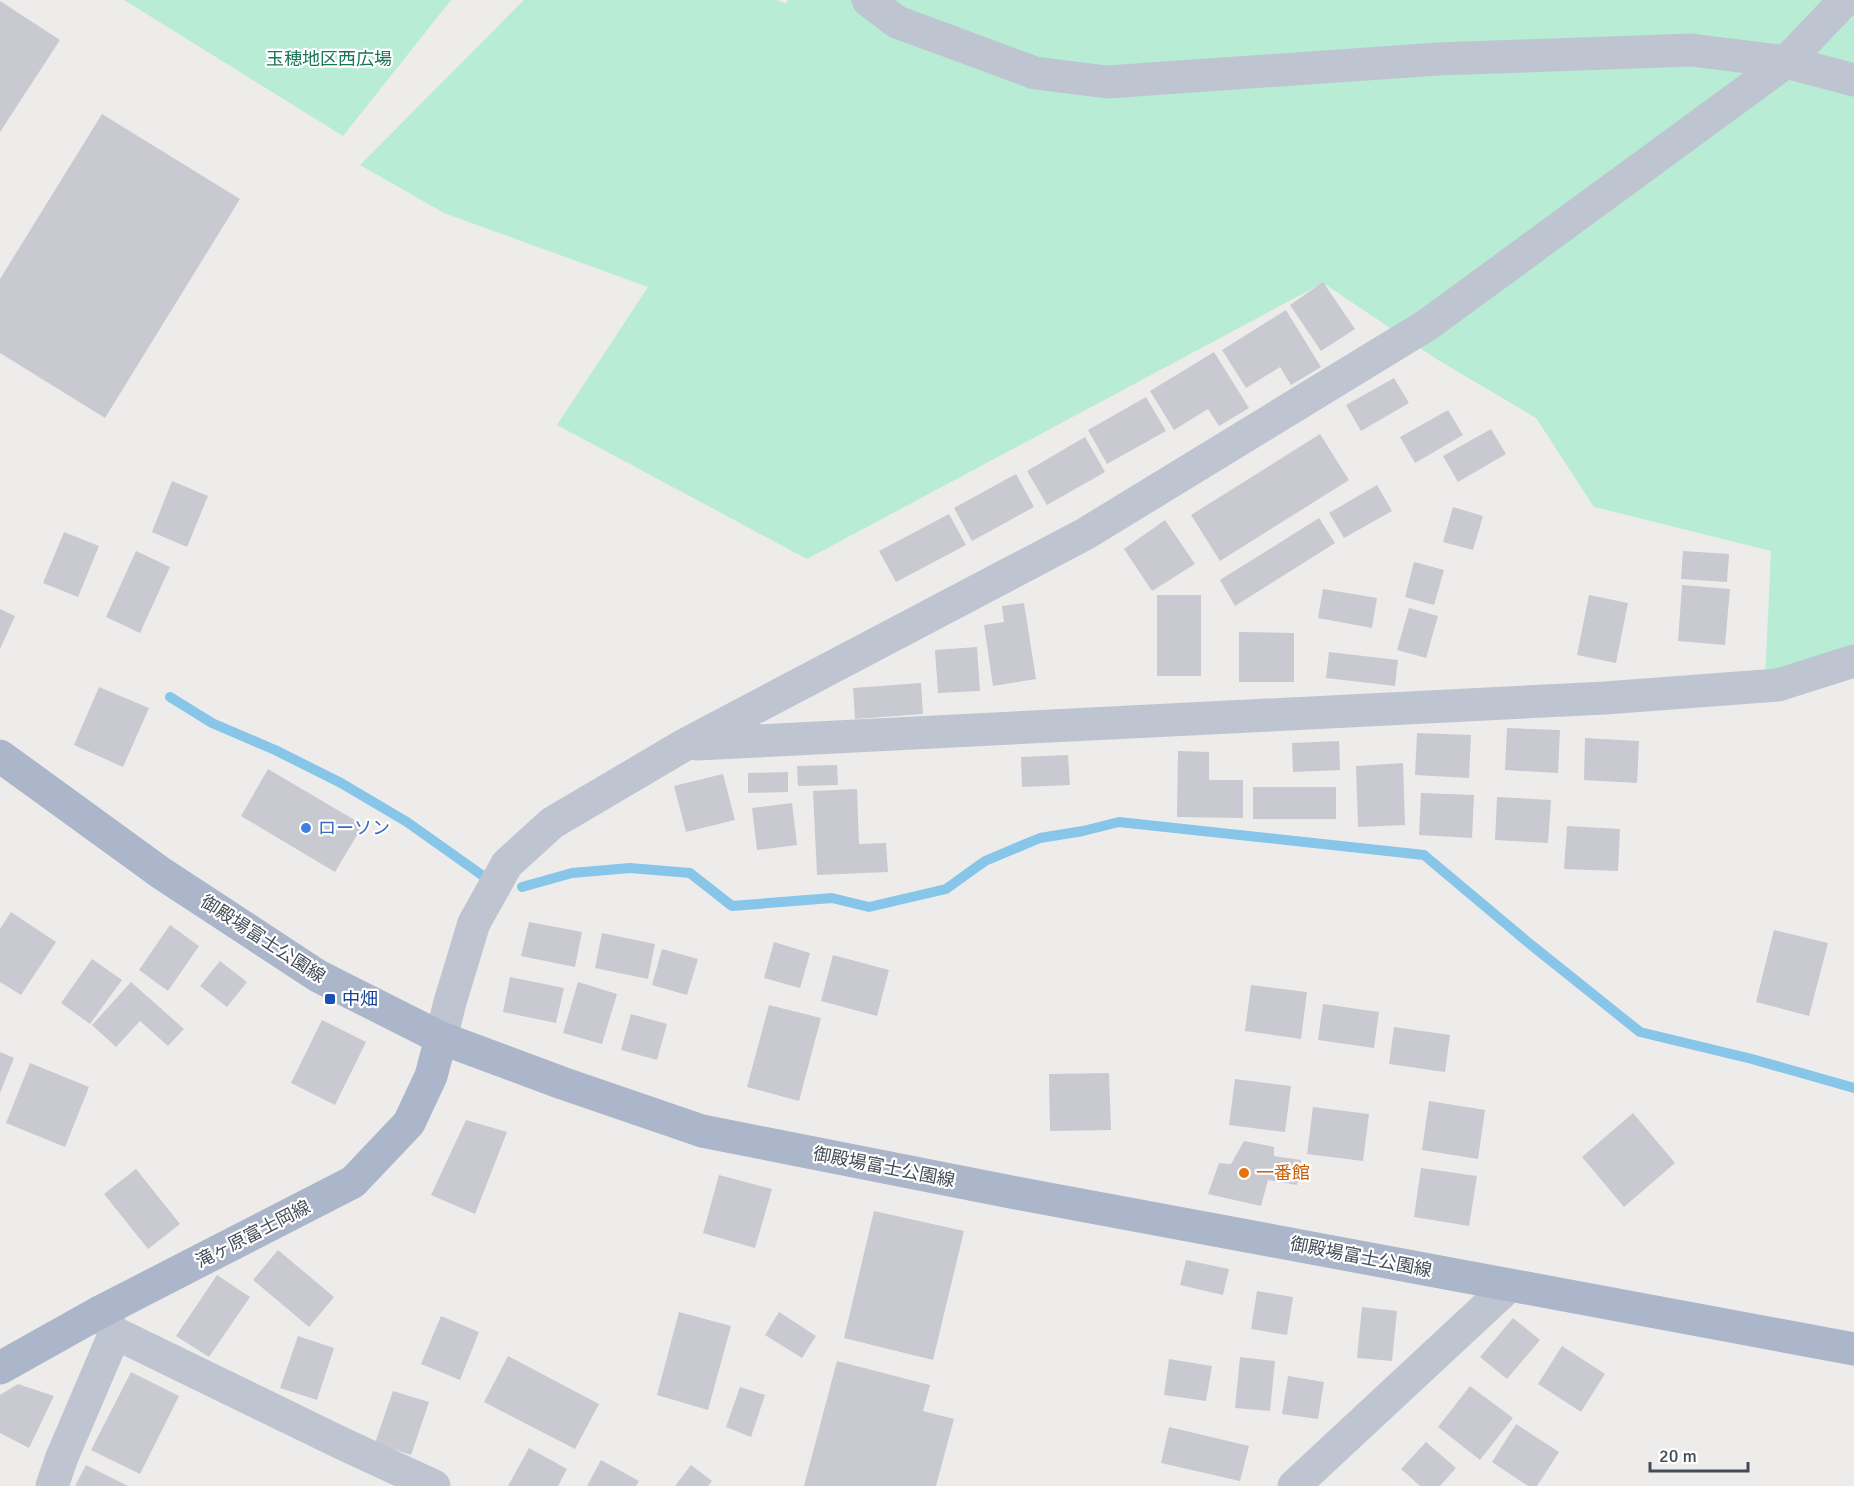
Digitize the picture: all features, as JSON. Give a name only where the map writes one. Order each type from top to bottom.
[{"type":"main road","name":"御殿場富士公園線","points":[[0,756],[161,873],[318,976],[441,1038],[702,1131],[1039,1197],[1854,1349]]},
{"type":"main road","name":"滝ヶ原富士岡線","points":[[0,1368],[108,1323],[353,1182],[409,1123],[431,1076],[441,1038]]},
{"type":"street","points":[[868,0],[897,22],[1035,73],[1107,82],[1437,58],[1691,50],[1786,62],[1854,80]]},
{"type":"street","points":[[441,1038],[474,923],[507,864],[552,823],[687,744],[1085,534],[1427,325],[1786,62],[1845,0]]},
{"type":"street","points":[[687,744],[1605,698],[1778,685],[1854,661]]},
{"type":"street","points":[[1294,1486],[1510,1285]]},
{"type":"street","points":[[52,1486],[108,1323],[341,1443],[434,1486]]},
{"type":"green space","name":"玉穂地区西広場","points":[[124,0],[451,0],[343,136]]},
{"type":"green space","points":[[524,0],[778,0],[786,4],[788,0],[1854,0],[1854,656],[1765,681],[1771,551],[1594,507],[1536,418],[1438,360],[1323,283],[807,559],[557,425],[648,287],[444,213],[360,165]]},
{"type":"building","points":[[0,1],[60,40],[0,132]]},
{"type":"building","points":[[102,114],[240,199],[105,418],[0,353],[0,279]]},
{"type":"building","points":[[1323,282],[1355,329],[1321,351],[1290,305]]},
{"type":"building","points":[[1286,310],[1321,367],[1291,385],[1280,367],[1246,388],[1222,350]]},
{"type":"building","points":[[1214,352],[1249,408],[1219,426],[1208,409],[1174,430],[1150,391]]},
{"type":"building","points":[[1394,378],[1409,403],[1361,431],[1346,405]]},
{"type":"building","points":[[1146,397],[1166,431],[1107,464],[1088,430]]},
{"type":"building","points":[[1448,410],[1463,435],[1415,463],[1400,437]]},
{"type":"building","points":[[1491,429],[1506,454],[1458,482],[1443,456]]},
{"type":"building","points":[[1320,434],[1349,480],[1220,561],[1191,515]]},
{"type":"building","points":[[1085,437],[1105,472],[1047,505],[1027,471]]},
{"type":"building","points":[[1016,474],[1034,507],[972,541],[954,508]]},
{"type":"building","points":[[172,481],[208,496],[187,547],[152,532]]},
{"type":"building","points":[[1377,485],[1392,511],[1344,538],[1329,513]]},
{"type":"building","points":[[1453,507],[1483,516],[1473,550],[1443,542]]},
{"type":"building","points":[[949,514],[966,545],[896,582],[879,551]]},
{"type":"building","points":[[1319,518],[1335,543],[1235,606],[1220,580]]},
{"type":"building","points":[[1165,520],[1195,564],[1152,591],[1124,549]]},
{"type":"building","points":[[64,532],[99,546],[78,597],[43,583]]},
{"type":"building","points":[[136,551],[170,567],[140,633],[106,617]]},
{"type":"building","points":[[1683,551],[1729,554],[1727,582],[1681,579]]},
{"type":"building","points":[[1414,562],[1444,570],[1434,605],[1405,597]]},
{"type":"building","points":[[1682,585],[1730,589],[1725,645],[1678,641]]},
{"type":"building","points":[[1323,589],[1377,598],[1372,628],[1318,618]]},
{"type":"building","points":[[1157,595],[1201,595],[1201,676],[1157,676]]},
{"type":"building","points":[[1589,595],[1628,603],[1616,663],[1577,655]]},
{"type":"building","points":[[1024,603],[1036,679],[993,686],[984,625],[1004,622],[1002,606]]},
{"type":"building","points":[[1409,608],[1438,616],[1426,658],[1397,650]]},
{"type":"building","points":[[0,609],[15,616],[0,649]]},
{"type":"building","points":[[1239,632],[1294,633],[1294,682],[1239,682]]},
{"type":"building","points":[[977,647],[980,691],[938,693],[935,650]]},
{"type":"building","points":[[1329,652],[1398,660],[1395,686],[1326,678]]},
{"type":"building","points":[[921,683],[923,714],[855,719],[853,688]]},
{"type":"building","points":[[99,687],[149,708],[123,767],[74,745]]},
{"type":"building","points":[[1507,728],[1560,730],[1558,773],[1505,770]]},
{"type":"building","points":[[1417,733],[1471,735],[1469,778],[1415,775]]},
{"type":"building","points":[[1585,738],[1639,741],[1637,783],[1584,780]]},
{"type":"building","points":[[1339,741],[1340,770],[1293,772],[1292,743]]},
{"type":"building","points":[[1178,751],[1209,752],[1209,780],[1243,780],[1243,818],[1177,817]]},
{"type":"building","points":[[1068,755],[1070,785],[1022,787],[1021,757]]},
{"type":"building","points":[[1403,763],[1405,825],[1358,827],[1356,766]]},
{"type":"building","points":[[837,765],[838,785],[798,786],[797,766]]},
{"type":"building","points":[[268,769],[363,825],[335,872],[241,816]]},
{"type":"building","points":[[788,772],[788,792],[748,793],[748,773]]},
{"type":"building","points":[[723,774],[735,820],[686,832],[674,786]]},
{"type":"building","points":[[1253,787],[1336,787],[1336,819],[1253,819]]},
{"type":"building","points":[[857,789],[859,844],[886,843],[888,872],[817,875],[813,791]]},
{"type":"building","points":[[1421,793],[1474,795],[1472,838],[1419,835]]},
{"type":"building","points":[[1497,797],[1551,800],[1548,843],[1495,840]]},
{"type":"building","points":[[792,803],[797,845],[757,850],[752,808]]},
{"type":"building","points":[[1567,826],[1620,829],[1618,871],[1564,869]]},
{"type":"building","points":[[11,912],[56,942],[21,995],[0,982],[0,929]]},
{"type":"building","points":[[529,922],[582,932],[575,967],[521,956]]},
{"type":"building","points":[[170,925],[199,946],[168,991],[139,970]]},
{"type":"building","points":[[1774,930],[1828,943],[1809,1016],[1756,1002]]},
{"type":"building","points":[[602,933],[655,944],[648,979],[595,968]]},
{"type":"building","points":[[774,942],[810,953],[800,988],[764,978]]},
{"type":"building","points":[[662,949],[698,959],[687,995],[652,985]]},
{"type":"building","points":[[833,955],[889,970],[877,1016],[821,1001]]},
{"type":"building","points":[[92,959],[122,980],[90,1024],[61,1003]]},
{"type":"building","points":[[220,961],[247,982],[227,1007],[200,986]]},
{"type":"building","points":[[510,977],[564,988],[556,1023],[503,1012]]},
{"type":"building","points":[[131,982],[184,1029],[168,1046],[140,1021],[116,1047],[92,1025]]},
{"type":"building","points":[[578,982],[617,994],[602,1044],[563,1033]]},
{"type":"building","points":[[1251,985],[1307,992],[1301,1039],[1245,1031]]},
{"type":"building","points":[[1323,1004],[1379,1012],[1374,1048],[1318,1040]]},
{"type":"building","points":[[769,1005],[821,1018],[799,1101],[747,1087]]},
{"type":"building","points":[[631,1014],[667,1024],[657,1060],[621,1050]]},
{"type":"building","points":[[322,1020],[366,1042],[335,1105],[291,1083]]},
{"type":"building","points":[[1394,1027],[1450,1035],[1445,1072],[1389,1064]]},
{"type":"building","points":[[0,1052],[14,1058],[0,1093]]},
{"type":"building","points":[[30,1063],[89,1087],[65,1147],[6,1123]]},
{"type":"building","points":[[1109,1073],[1111,1130],[1050,1131],[1049,1074]]},
{"type":"building","points":[[1235,1079],[1291,1086],[1285,1132],[1229,1125]]},
{"type":"building","points":[[1429,1101],[1485,1110],[1478,1159],[1422,1150]]},
{"type":"building","points":[[1313,1107],[1369,1114],[1363,1161],[1307,1154]]},
{"type":"building","points":[[1633,1113],[1675,1163],[1624,1207],[1582,1157]]},
{"type":"building","points":[[466,1120],[507,1132],[475,1214],[431,1195]]},
{"type":"building","points":[[1244,1141],[1274,1147],[1274,1156],[1301,1160],[1297,1185],[1268,1180],[1261,1206],[1208,1194],[1219,1163],[1231,1164]]},
{"type":"building","points":[[1421,1168],[1477,1176],[1469,1226],[1414,1217]]},
{"type":"building","points":[[136,1169],[180,1224],[148,1249],[104,1194]]},
{"type":"building","points":[[719,1175],[772,1189],[755,1248],[703,1233]]},
{"type":"building","points":[[874,1211],[964,1231],[933,1360],[844,1338]]},
{"type":"building","points":[[278,1250],[334,1297],[309,1327],[253,1280]]},
{"type":"building","points":[[1186,1260],[1229,1269],[1223,1295],[1180,1285]]},
{"type":"building","points":[[217,1275],[250,1297],[209,1357],[176,1336]]},
{"type":"building","points":[[1257,1291],[1293,1297],[1287,1335],[1251,1329]]},
{"type":"building","points":[[1362,1307],[1397,1311],[1392,1361],[1357,1358]]},
{"type":"building","points":[[679,1312],[731,1326],[708,1410],[657,1395]]},
{"type":"building","points":[[779,1312],[816,1336],[802,1358],[765,1335]]},
{"type":"building","points":[[441,1316],[479,1332],[460,1380],[421,1364]]},
{"type":"building","points":[[1513,1318],[1540,1340],[1507,1379],[1480,1357]]},
{"type":"building","points":[[298,1336],[334,1348],[317,1400],[280,1388]]},
{"type":"building","points":[[1562,1346],[1605,1374],[1581,1412],[1538,1384]]},
{"type":"building","points":[[508,1356],[599,1404],[575,1449],[484,1402]]},
{"type":"building","points":[[1240,1357],[1275,1361],[1270,1411],[1235,1408]]},
{"type":"building","points":[[1169,1359],[1212,1366],[1206,1401],[1164,1395]]},
{"type":"building","points":[[837,1361],[930,1385],[923,1411],[954,1419],[936,1486],[804,1486]]},
{"type":"building","points":[[131,1372],[179,1396],[140,1474],[91,1450]]},
{"type":"building","points":[[1288,1376],[1324,1382],[1318,1419],[1282,1414]]},
{"type":"building","points":[[18,1384],[54,1396],[29,1448],[0,1433],[0,1395]]},
{"type":"building","points":[[1470,1386],[1513,1418],[1480,1460],[1438,1427]]},
{"type":"building","points":[[740,1387],[765,1395],[751,1437],[726,1427]]},
{"type":"building","points":[[393,1391],[429,1402],[411,1455],[375,1443]]},
{"type":"building","points":[[1516,1424],[1559,1452],[1537,1486],[1528,1486],[1492,1462]]},
{"type":"building","points":[[1169,1427],[1249,1446],[1240,1481],[1161,1463]]},
{"type":"building","points":[[1426,1442],[1456,1468],[1440,1486],[1420,1486],[1401,1469]]},
{"type":"building","points":[[529,1448],[567,1469],[558,1486],[508,1486]]},
{"type":"building","points":[[601,1460],[639,1481],[636,1486],[587,1486]]},
{"type":"building","points":[[86,1465],[128,1486],[75,1486]]},
{"type":"building","points":[[691,1465],[712,1481],[708,1486],[675,1486]]},
{"type":"waterway","points":[[170,697],[212,723],[275,750],[341,783],[407,822],[486,878]]},
{"type":"waterway","points":[[522,887],[572,873],[630,868],[690,873],[732,906],[832,898],[869,907],[946,889],[985,861],[1040,838],[1119,822],[1424,855],[1640,1032],[1752,1059],[1854,1088]]},
{"type":"place","name":"ローソン","points":[[306,828]]},
{"type":"place","name":"中畑","points":[[330,999]]},
{"type":"place","name":"一番館","points":[[1244,1173]]}]
